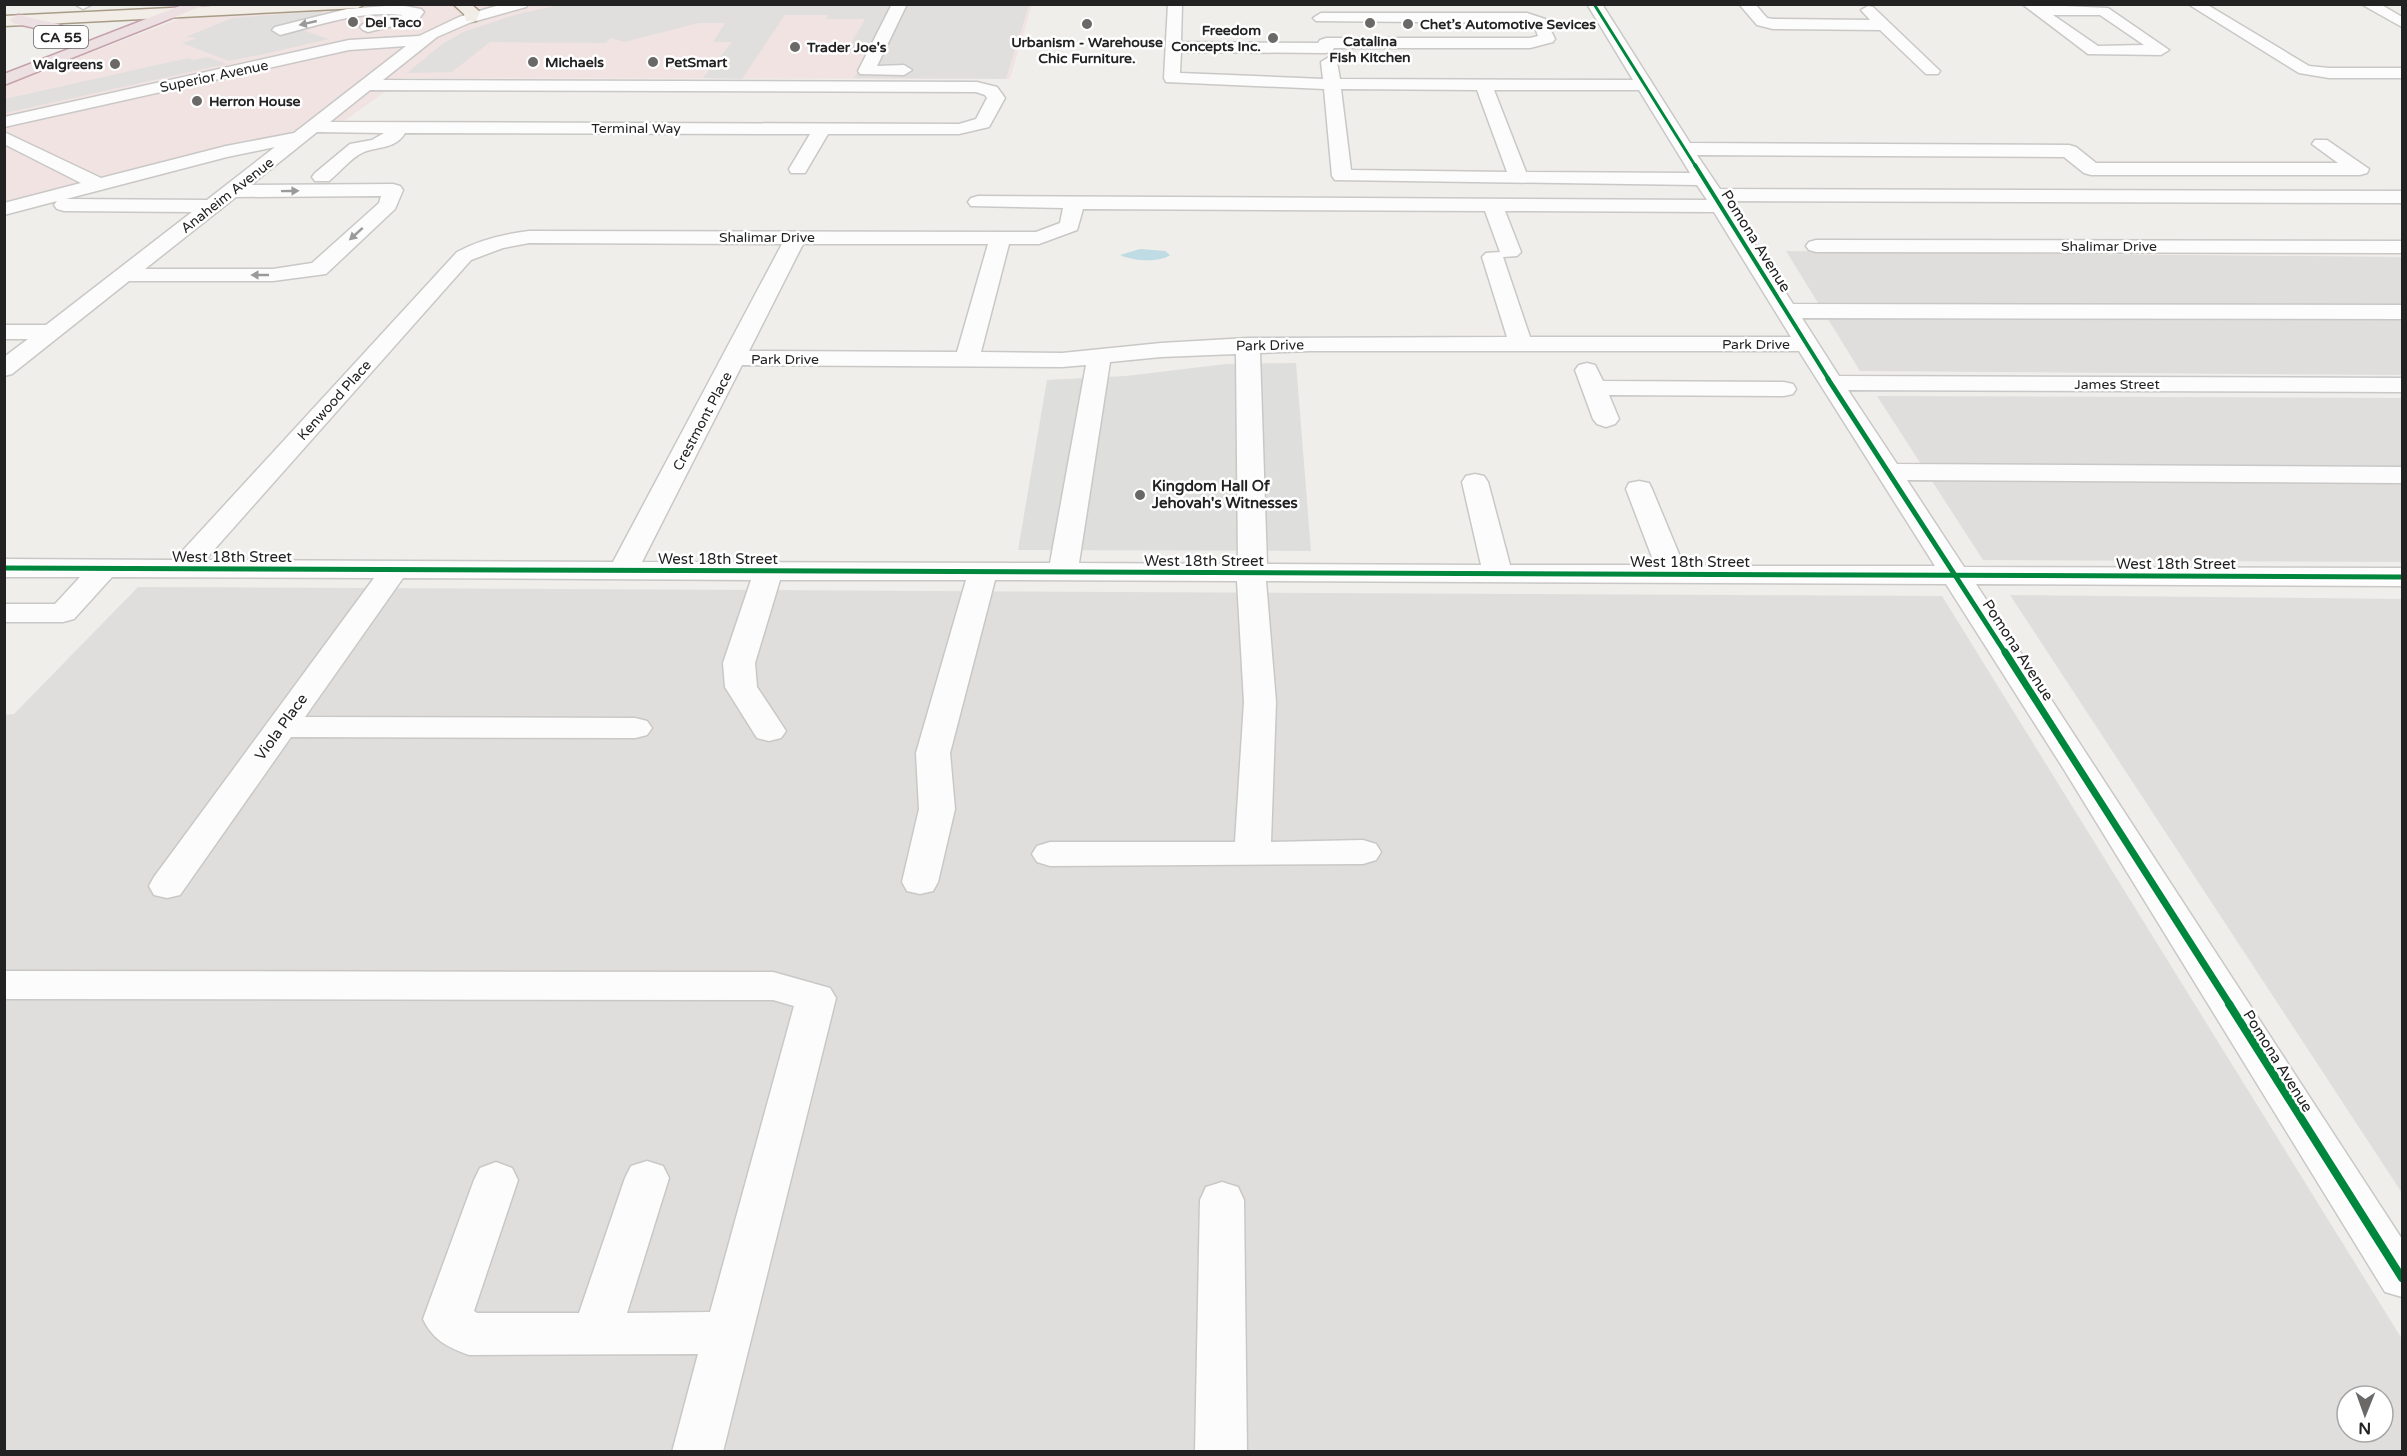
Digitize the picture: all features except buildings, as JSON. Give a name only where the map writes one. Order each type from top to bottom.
[{"type":"highway","name":"CA 55","points":[[46,42],[67,34],[112,10],[146,4]]},
{"type":"highway","name":"CA 55","points":[[4,80],[200,4]]},
{"type":"highway","points":[[11,21],[53,27],[67,34]]},
{"type":"main road","points":[[4,9],[85,5],[112,10],[180,13],[358,4]]},
{"type":"main road","points":[[460,4],[472,12],[471,18]]},
{"type":"main road","points":[[11,21],[112,10]]},
{"type":"street","points":[[471,18],[521,4]]},
{"type":"street","points":[[900,4],[866,71],[921,70]]},
{"type":"street","points":[[1175,4],[1180,25],[1173,47],[1172,78],[1332,84],[1644,85]]},
{"type":"street","name":"Pomona Avenue","points":[[1594,4],[1831,383],[2402,1276]]},
{"type":"street","points":[[1746,4],[1762,22],[1773,24],[1883,25]]},
{"type":"street","points":[[1863,4],[1932,71]]},
{"type":"street","points":[[2195,4],[2305,70],[2329,73],[2403,73]]},
{"type":"street","points":[[2368,4],[2403,25]]},
{"type":"street","points":[[2033,7],[2103,11],[2161,50],[2094,51],[2033,7]]},
{"type":"street","points":[[280,30],[367,11],[416,12],[416,15],[326,37]]},
{"type":"street","name":"Anaheim Avenue","points":[[4,369],[424,40],[451,24],[471,18]]},
{"type":"street","points":[[1173,47],[1326,45],[1530,43],[1547,39],[1548,36],[1540,22],[1527,18],[1318,18],[1326,45],[1332,84],[1342,176],[1519,177],[1712,193]]},
{"type":"street","name":"Superior Avenue","points":[[4,122],[349,45],[424,40]]},
{"type":"street","points":[[4,106],[206,61],[233,72]]},
{"type":"street","points":[[389,68],[411,68]]},
{"type":"street","name":"Terminal Way","points":[[307,132],[404,128],[959,129],[983,123],[996,98],[991,91],[977,87],[368,85]]},
{"type":"street","points":[[1484,85],[1519,177]]},
{"type":"street","points":[[319,170],[340,162],[357,148],[378,145],[404,128]]},
{"type":"street","points":[[798,169],[822,129]]},
{"type":"street","points":[[16,202],[99,184],[307,132]]},
{"type":"street","points":[[4,137],[99,184]]},
{"type":"street","points":[[1684,149],[2069,151],[2091,169],[2360,170],[2321,144]]},
{"type":"street","points":[[269,162],[294,162]]},
{"type":"street","points":[[124,276],[273,275],[318,269],[388,205],[393,190],[232,191]]},
{"type":"street","points":[[978,202],[1493,205],[1712,193],[2403,197]]},
{"type":"street","points":[[16,202],[56,205],[212,206]]},
{"type":"street","name":"Shalimar Drive","points":[[495,242],[529,237],[1040,238],[1070,226],[1074,203]]},
{"type":"street","points":[[1493,205],[1501,254],[1521,344]]},
{"type":"street","name":"Crestmont Place","points":[[624,571],[796,237]]},
{"type":"street","points":[[967,359],[999,238]]},
{"type":"street","name":"Kenwood Place","points":[[182,568],[464,256],[495,242]]},
{"type":"street","name":"Shalimar Drive","points":[[1816,246],[2403,247]]},
{"type":"street","points":[[1786,311],[2403,312]]},
{"type":"street","points":[[4,332],[52,332]]},
{"type":"street","points":[[1577,344],[1606,419]]},
{"type":"street","name":"Park Drive","points":[[735,358],[1099,357],[1161,350],[1248,345],[1807,344]]},
{"type":"street","points":[[1248,345],[1254,554],[1251,573],[1260,702],[1252,854]]},
{"type":"street","points":[[1063,572],[1099,357]]},
{"type":"street","name":"James Street","points":[[1831,383],[2403,385]]},
{"type":"street","points":[[1594,388],[1784,389]]},
{"type":"street","points":[[1888,472],[2403,475]]},
{"type":"street","points":[[1475,482],[1498,574]]},
{"type":"street","points":[[1639,489],[1673,574]]},
{"type":"street","name":"West 18th Street","points":[[4,568],[2403,577]]},
{"type":"street","points":[[4,614],[63,613],[104,568]]},
{"type":"street","name":"Viola Place","points":[[167,886],[395,569]]},
{"type":"street","points":[[768,572],[739,663],[741,687],[769,731]]},
{"type":"street","points":[[920,882],[937,809],[933,753],[983,572]]},
{"type":"street","points":[[281,727],[635,728]]},
{"type":"street","points":[[1050,854],[1363,852]]},
{"type":"street","points":[[4,985],[773,986],[816,998],[697,1452]]},
{"type":"street","points":[[596,1334],[647,1178]]},
{"type":"street","points":[[496,1180],[447,1319],[470,1334],[728,1333]]},
{"type":"street","points":[[1221,1452],[1222,1200]]},
{"type":"shaded area","points":[[415,4],[1032,5],[1010,79],[404,78],[343,122],[5,210],[5,85],[190,15]]},
{"type":"shaded area","points":[[560,5],[1029,5],[1006,79],[854,78],[869,51],[847,50],[865,19],[826,19],[828,15],[785,15],[742,79],[703,78],[732,42],[713,42],[725,23],[699,23],[624,42],[611,38],[606,43],[490,42],[452,72],[407,73],[441,45],[463,32],[518,14]]},
{"type":"shaded area","points":[[323,11],[318,17],[302,18],[303,21],[297,28],[329,39],[273,52],[229,61],[182,43],[197,38],[186,37],[232,18]]},
{"type":"shaded area","points":[[208,57],[226,64],[5,113],[5,99],[188,58],[193,60]]},
{"type":"shaded area","points":[[1786,251],[2402,257],[2402,375],[1860,371]]},
{"type":"shaded area","points":[[1296,363],[1311,551],[1018,550],[1047,380],[1126,376],[1226,364]]},
{"type":"shaded area","points":[[1877,396],[2402,398],[2402,562],[1983,560]]},
{"type":"shaded area","points":[[138,587],[1942,596],[2402,1339],[2402,1451],[5,1451],[4,715],[14,714]]},
{"type":"shaded area","points":[[2010,595],[2402,599],[2402,1193]]},
{"type":"water","points":[[1140,249],[1165,251],[1170,255],[1165,258],[1146,260],[1131,259],[1120,255]]},
{"type":"cycle path","points":[[1594,4],[1831,383],[2080,768],[2402,1278]]},
{"type":"cycle path","points":[[4,568],[2402,577]]},
{"type":"place","name":"Del Taco","points":[[353,22]]},
{"type":"place","name":"Catalina Fish Kitchen","points":[[1370,23]]},
{"type":"place","name":"Urbanism - Warehouse Chic Furniture.","points":[[1087,24]]},
{"type":"place","name":"Chet’s Automotive Sevices","points":[[1408,24]]},
{"type":"place","name":"Freedom Concepts Inc.","points":[[1273,38]]},
{"type":"place","name":"Trader Joe's","points":[[795,47]]},
{"type":"place","name":"Michaels","points":[[533,62]]},
{"type":"place","name":"PetSmart","points":[[653,62]]},
{"type":"place","name":"Walgreens","points":[[115,64]]},
{"type":"place","name":"Herron House","points":[[197,101]]},
{"type":"place","name":"Kingdom Hall Of Jehovah's Witnesses","points":[[1140,495]]}]
